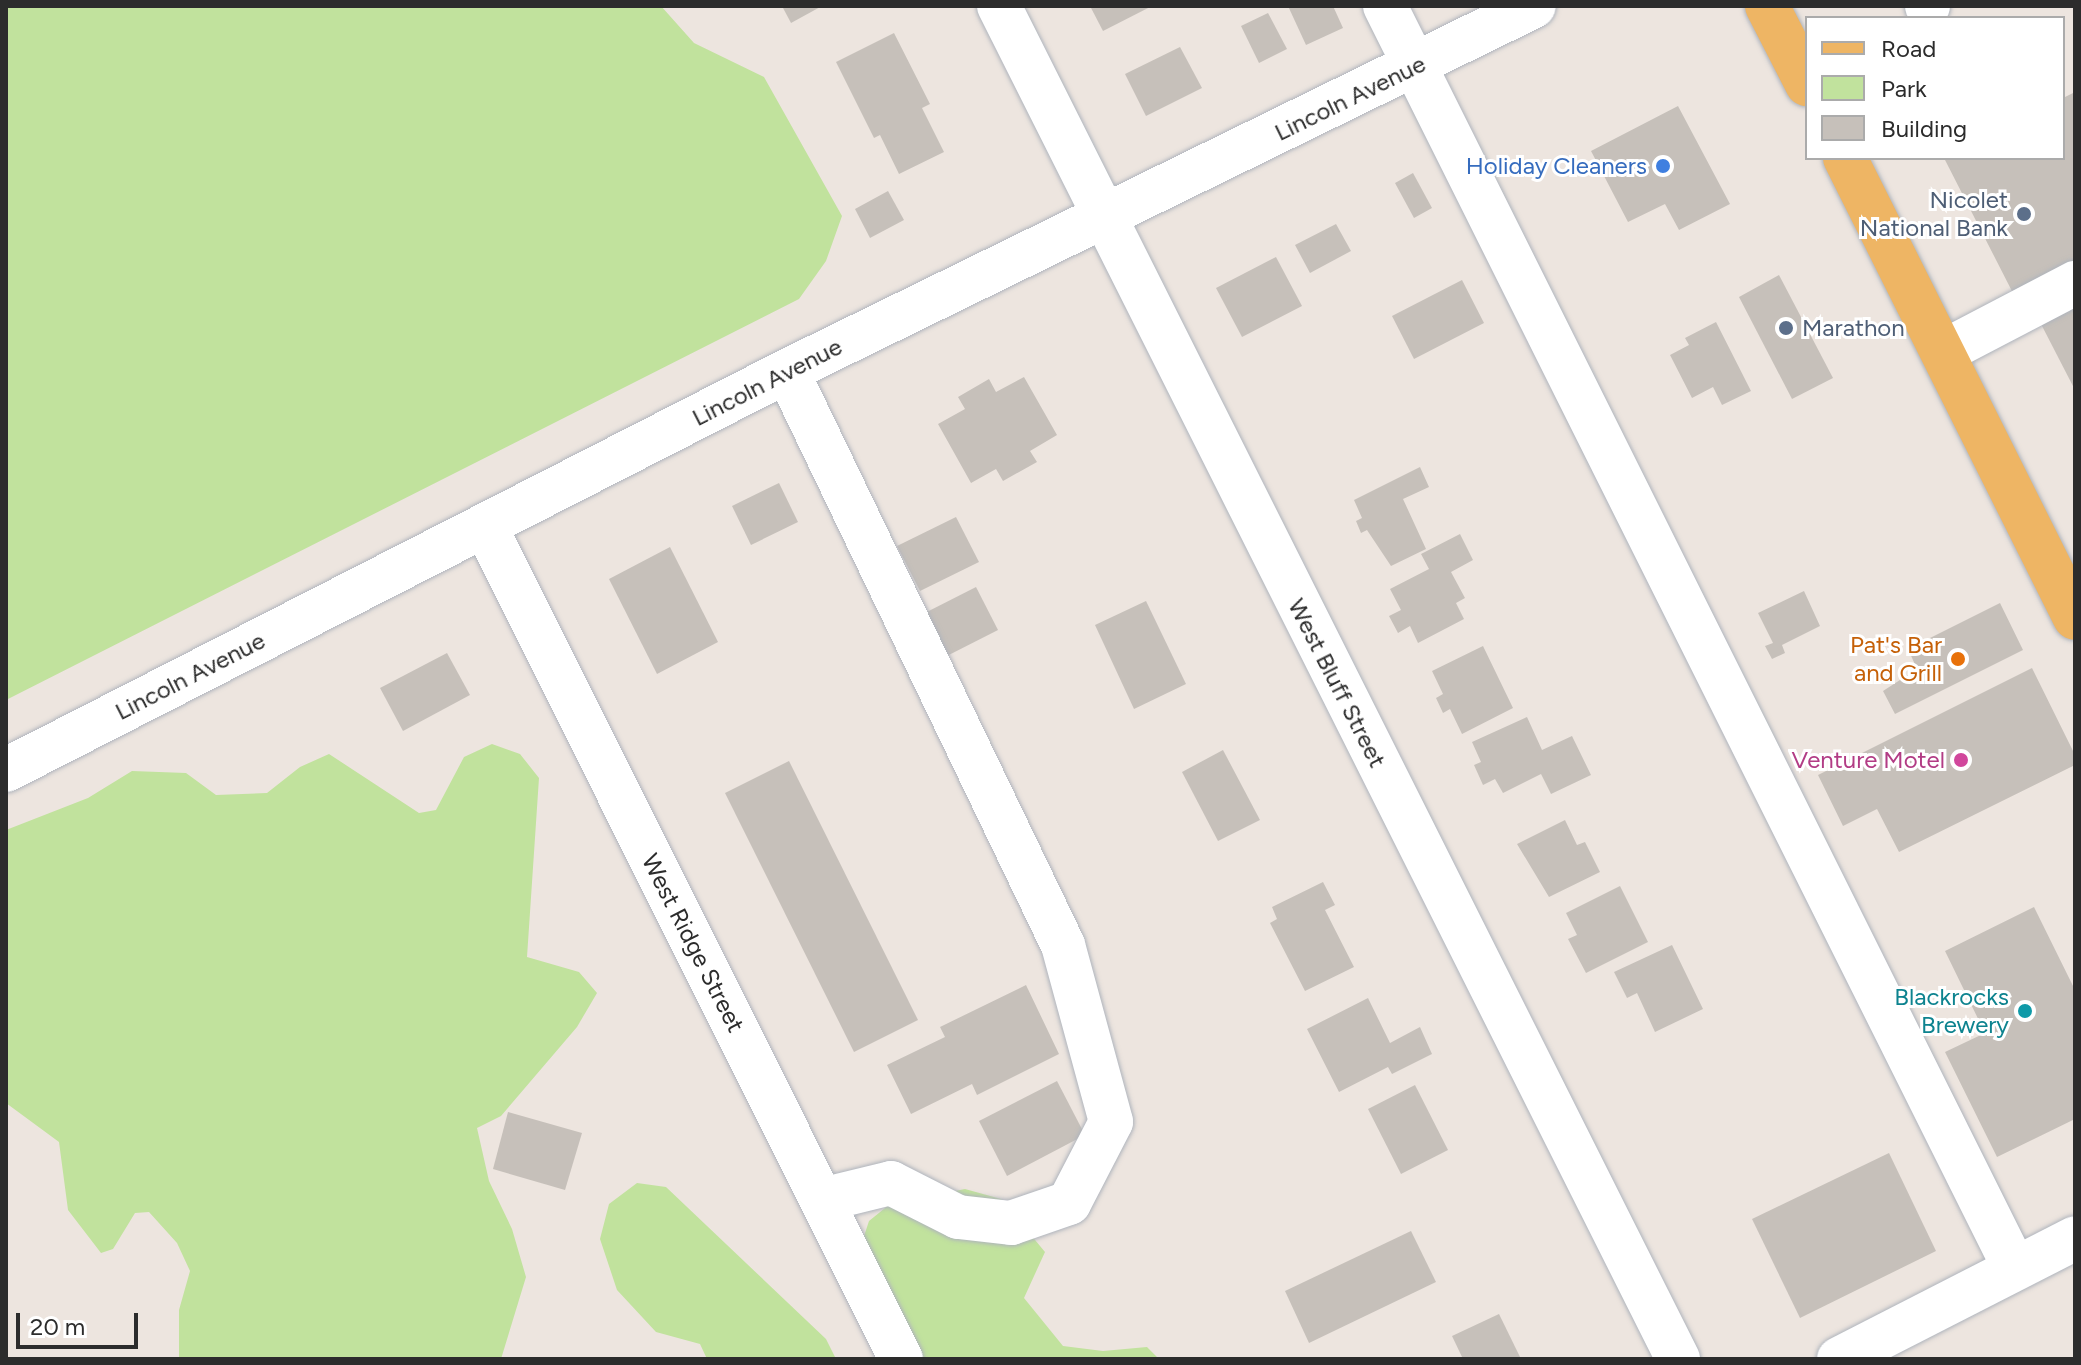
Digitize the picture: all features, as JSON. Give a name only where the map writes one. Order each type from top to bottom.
[{"type":"main road","points":[[1767,6],[1805,80]]},
{"type":"main road","points":[[1846,160],[2075,618]]},
{"type":"street","name":"West Bluff Street","points":[[999,6],[1103,220],[1678,1359]]},
{"type":"street","points":[[1385,6],[2014,1267]]},
{"type":"street","name":"Lincoln Avenue","points":[[6,770],[787,371],[1103,220],[1534,6]]},
{"type":"street","points":[[1943,352],[2075,283]]},
{"type":"street","points":[[787,371],[1063,945],[1111,1122],[1069,1203],[1011,1223],[958,1217],[891,1183],[822,1200]]},
{"type":"street","name":"West Ridge Street","points":[[485,526],[901,1359]]},
{"type":"street","points":[[1839,1359],[2075,1238]]},
{"type":"green space","points":[[6,6],[661,6],[694,43],[764,77],[842,216],[826,261],[799,299],[6,700]]},
{"type":"green space","points":[[492,744],[520,754],[539,778],[527,957],[579,972],[597,993],[577,1027],[501,1116],[477,1128],[489,1181],[512,1229],[526,1277],[501,1359],[179,1359],[179,1310],[190,1271],[177,1243],[149,1212],[135,1213],[113,1249],[101,1253],[68,1210],[59,1142],[6,1103],[6,830],[88,798],[132,771],[186,773],[216,795],[267,793],[300,767],[329,754],[419,813],[436,810],[464,757]]},
{"type":"green space","points":[[637,1183],[666,1187],[826,1339],[836,1359],[707,1359],[700,1344],[656,1332],[617,1290],[600,1239],[609,1204]]},
{"type":"green space","points":[[965,1189],[1001,1199],[1045,1252],[1024,1298],[1063,1346],[1103,1351],[1147,1347],[1159,1359],[918,1359],[863,1239],[869,1221],[890,1204]]},
{"type":"building","points":[[782,6],[822,6],[791,23]]},
{"type":"building","points":[[1090,6],[1152,6],[1103,31]]},
{"type":"building","points":[[1288,6],[1333,6],[1343,28],[1306,45]]},
{"type":"building","points":[[1268,13],[1287,49],[1259,63],[1241,26]]},
{"type":"building","points":[[894,33],[930,104],[922,108],[944,152],[899,174],[880,135],[874,138],[836,62]]},
{"type":"building","points":[[1180,47],[1202,88],[1146,116],[1125,74]]},
{"type":"building","name":"Nicolet National Bank","points":[[2075,92],[2075,271],[2017,301],[1945,160],[2065,160],[2065,97]]},
{"type":"building","points":[[1678,106],[1730,204],[1679,230],[1665,204],[1628,222],[1591,151]]},
{"type":"building","points":[[1413,173],[1432,208],[1414,218],[1395,183]]},
{"type":"building","points":[[888,191],[904,220],[870,238],[855,209]]},
{"type":"building","points":[[1336,224],[1351,251],[1310,273],[1295,245]]},
{"type":"building","points":[[1276,257],[1302,306],[1242,337],[1216,288]]},
{"type":"building","points":[[1779,275],[1833,378],[1792,399],[1739,297]]},
{"type":"building","points":[[1462,280],[1484,323],[1414,359],[1392,316]]},
{"type":"building","points":[[2075,306],[2075,390],[2041,324]]},
{"type":"building","points":[[1716,322],[1751,391],[1722,405],[1713,387],[1692,398],[1670,355],[1689,345],[1685,338]]},
{"type":"building","points":[[1024,377],[1057,435],[1030,451],[1037,462],[1003,481],[996,469],[971,483],[938,424],[965,409],[958,397],[989,379],[996,392]]},
{"type":"building","points":[[1420,467],[1429,487],[1403,499],[1426,549],[1391,566],[1367,530],[1361,533],[1356,521],[1362,518],[1354,500]]},
{"type":"building","points":[[779,483],[798,522],[751,545],[732,506]]},
{"type":"building","points":[[956,517],[979,562],[920,591],[897,546]]},
{"type":"building","points":[[1460,534],[1473,560],[1451,572],[1465,598],[1456,603],[1464,619],[1418,643],[1410,626],[1398,633],[1389,616],[1401,610],[1390,589],[1429,569],[1421,554]]},
{"type":"building","points":[[670,547],[718,642],[657,674],[609,579]]},
{"type":"building","points":[[976,587],[998,630],[935,662],[913,619]]},
{"type":"building","points":[[1804,591],[1820,626],[1782,645],[1785,653],[1772,659],[1765,646],[1773,643],[1758,613]]},
{"type":"building","points":[[1146,601],[1186,684],[1134,709],[1095,625]]},
{"type":"building","name":"Pat's Bar and Grill","points":[[2000,603],[2023,650],[1895,714],[1883,691],[1917,669],[1908,649]]},
{"type":"building","points":[[1483,646],[1513,708],[1462,734],[1450,709],[1443,713],[1436,698],[1443,694],[1432,671]]},
{"type":"building","points":[[447,653],[470,695],[403,731],[380,688]]},
{"type":"building","name":"Venture Motel","points":[[2032,668],[2075,755],[2075,765],[1899,852],[1877,809],[1843,826],[1818,775]]},
{"type":"building","points":[[1527,717],[1542,750],[1572,736],[1591,775],[1551,794],[1541,774],[1503,793],[1495,779],[1483,785],[1474,765],[1481,762],[1472,742]]},
{"type":"building","points":[[1223,750],[1260,820],[1218,841],[1182,772]]},
{"type":"building","points":[[789,761],[918,1020],[854,1052],[725,793]]},
{"type":"building","points":[[1565,820],[1577,845],[1585,842],[1600,872],[1549,897],[1517,844]]},
{"type":"building","points":[[1323,882],[1335,905],[1325,910],[1354,967],[1305,991],[1270,923],[1277,919],[1272,907]]},
{"type":"building","points":[[1620,886],[1648,942],[1586,973],[1568,939],[1577,935],[1566,913]]},
{"type":"building","name":"Blackrocks Brewery","points":[[2034,907],[2075,990],[2075,1119],[1997,1157],[1945,1052],[1985,1033],[1945,951]]},
{"type":"building","points":[[1672,945],[1703,1009],[1655,1032],[1637,993],[1627,998],[1614,972]]},
{"type":"building","points":[[1026,985],[1059,1054],[977,1095],[972,1084],[911,1114],[887,1065],[945,1037],[940,1027]]},
{"type":"building","points":[[1368,998],[1390,1043],[1420,1027],[1432,1054],[1392,1074],[1388,1067],[1339,1092],[1307,1029]]},
{"type":"building","points":[[1057,1081],[1085,1135],[1007,1176],[979,1121]]},
{"type":"building","points":[[1415,1085],[1448,1150],[1401,1174],[1368,1109]]},
{"type":"building","points":[[508,1112],[582,1133],[565,1190],[493,1169]]},
{"type":"building","points":[[1889,1153],[1936,1251],[1800,1318],[1752,1219]]},
{"type":"building","points":[[1411,1231],[1436,1282],[1309,1343],[1285,1291]]},
{"type":"building","points":[[1499,1314],[1521,1359],[1463,1359],[1452,1336]]},
{"type":"place","name":"Holiday Cleaners","points":[[1663,166]]},
{"type":"place","name":"Nicolet National Bank","points":[[2024,214]]},
{"type":"place","name":"Marathon","points":[[1786,328]]},
{"type":"place","name":"Pat's Bar and Grill","points":[[1958,659]]},
{"type":"place","name":"Venture Motel","points":[[1961,760]]},
{"type":"place","name":"Blackrocks Brewery","points":[[2025,1011]]}]
